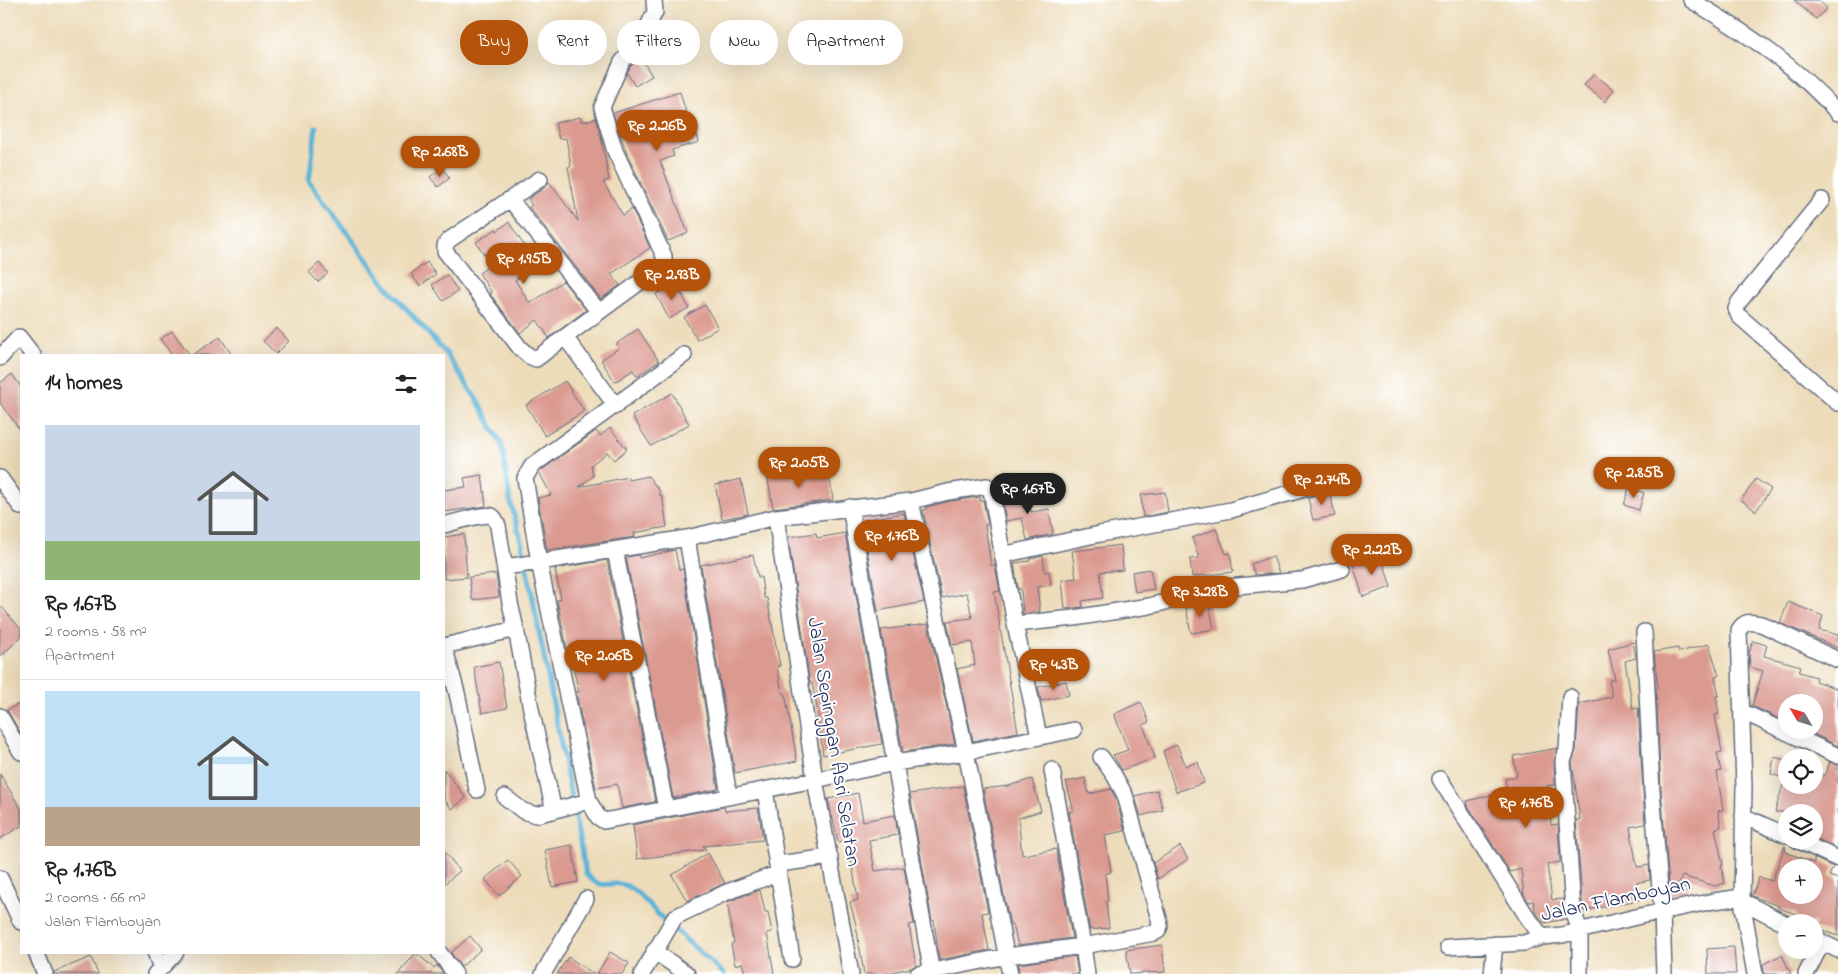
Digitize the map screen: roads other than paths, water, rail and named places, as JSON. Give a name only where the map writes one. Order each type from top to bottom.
[{"type":"street","points":[[540,179],[449,240],[445,245],[445,251],[520,348],[536,359],[660,270],[664,263],[664,256],[615,150],[602,107],[622,62],[642,38],[655,12],[654,0]]},
{"type":"street","points":[[1691,0],[1770,51],[1800,74],[1838,113]]},
{"type":"street","points":[[510,198],[599,312]]},
{"type":"street","points":[[1822,200],[1738,302],[1736,308],[1739,316],[1838,403]]},
{"type":"street","points":[[0,358],[18,337],[32,354]]},
{"type":"street","points":[[565,337],[616,406]]},
{"type":"street","points":[[684,355],[616,406],[552,450],[532,466],[525,478],[538,562],[589,801],[598,817],[604,821],[815,780],[894,762],[966,752],[1074,730]]},
{"type":"street","points":[[0,478],[20,506]]},
{"type":"street","points":[[1002,555],[1100,534],[1231,510],[1318,485]]},
{"type":"street","points":[[507,567],[687,538],[776,517],[911,501],[948,492],[987,486],[991,490],[1015,624],[1039,737]]},
{"type":"street","points":[[911,501],[966,752],[1010,974]]},
{"type":"street","points":[[850,508],[894,762],[927,973],[1007,956],[1083,946],[1158,931],[1160,926],[1125,795],[1101,757]]},
{"type":"street","points":[[445,525],[492,516],[498,526],[507,567],[531,709],[554,811]]},
{"type":"street","name":"Jalan Sepinggan Asri Selatan","points":[[776,517],[815,780],[851,974]]},
{"type":"street","points":[[687,538],[729,796]]},
{"type":"street","points":[[615,550],[666,809]]},
{"type":"street","points":[[1015,624],[1074,618],[1149,606],[1227,587],[1302,580],[1342,569]]},
{"type":"street","points":[[1755,974],[1742,901],[1743,712],[1740,630],[1742,625],[1749,622],[1761,624],[1838,660]]},
{"type":"street","points":[[445,646],[516,629]]},
{"type":"street","points":[[1644,632],[1652,790],[1662,912],[1664,974]]},
{"type":"street","points":[[445,650],[457,693],[478,790]]},
{"type":"street","points":[[1570,697],[1567,750],[1563,761],[1573,910],[1580,931],[1580,974]]},
{"type":"street","points":[[1743,712],[1838,756]]},
{"type":"street","points":[[0,716],[20,750]]},
{"type":"street","points":[[1052,770],[1087,974]]},
{"type":"street","points":[[1440,779],[1526,915],[1542,937]]},
{"type":"street","points":[[765,790],[792,959]]},
{"type":"street","points":[[505,796],[523,811],[536,815],[589,801]]},
{"type":"street","points":[[1743,816],[1778,831]]},
{"type":"street","points":[[1818,849],[1838,858]]},
{"type":"street","points":[[642,974],[654,950],[675,917],[778,868],[830,858]]},
{"type":"street","points":[[0,878],[20,920]]},
{"type":"street","name":"Jalan Flamboyan","points":[[1448,947],[1524,943],[1542,937],[1562,935],[1714,900],[1735,898],[1778,920]]},
{"type":"street","points":[[543,974],[586,899]]},
{"type":"street","points":[[1823,943],[1838,950]]},
{"type":"street","points":[[1492,974],[1495,944]]},
{"type":"street","points":[[654,950],[687,974]]},
{"type":"street","points":[[37,954],[45,974]]},
{"type":"street","points":[[155,954],[158,971]]},
{"type":"street","points":[[158,971],[174,954]]},
{"type":"street","points":[[440,954],[455,974]]},
{"type":"street","points":[[1806,974],[1811,959]]},
{"type":"waterway","points":[[316,127],[309,181],[387,287],[446,353],[479,403],[502,445],[510,500],[523,548],[586,874],[597,883],[621,884],[632,889],[724,974]]}]
